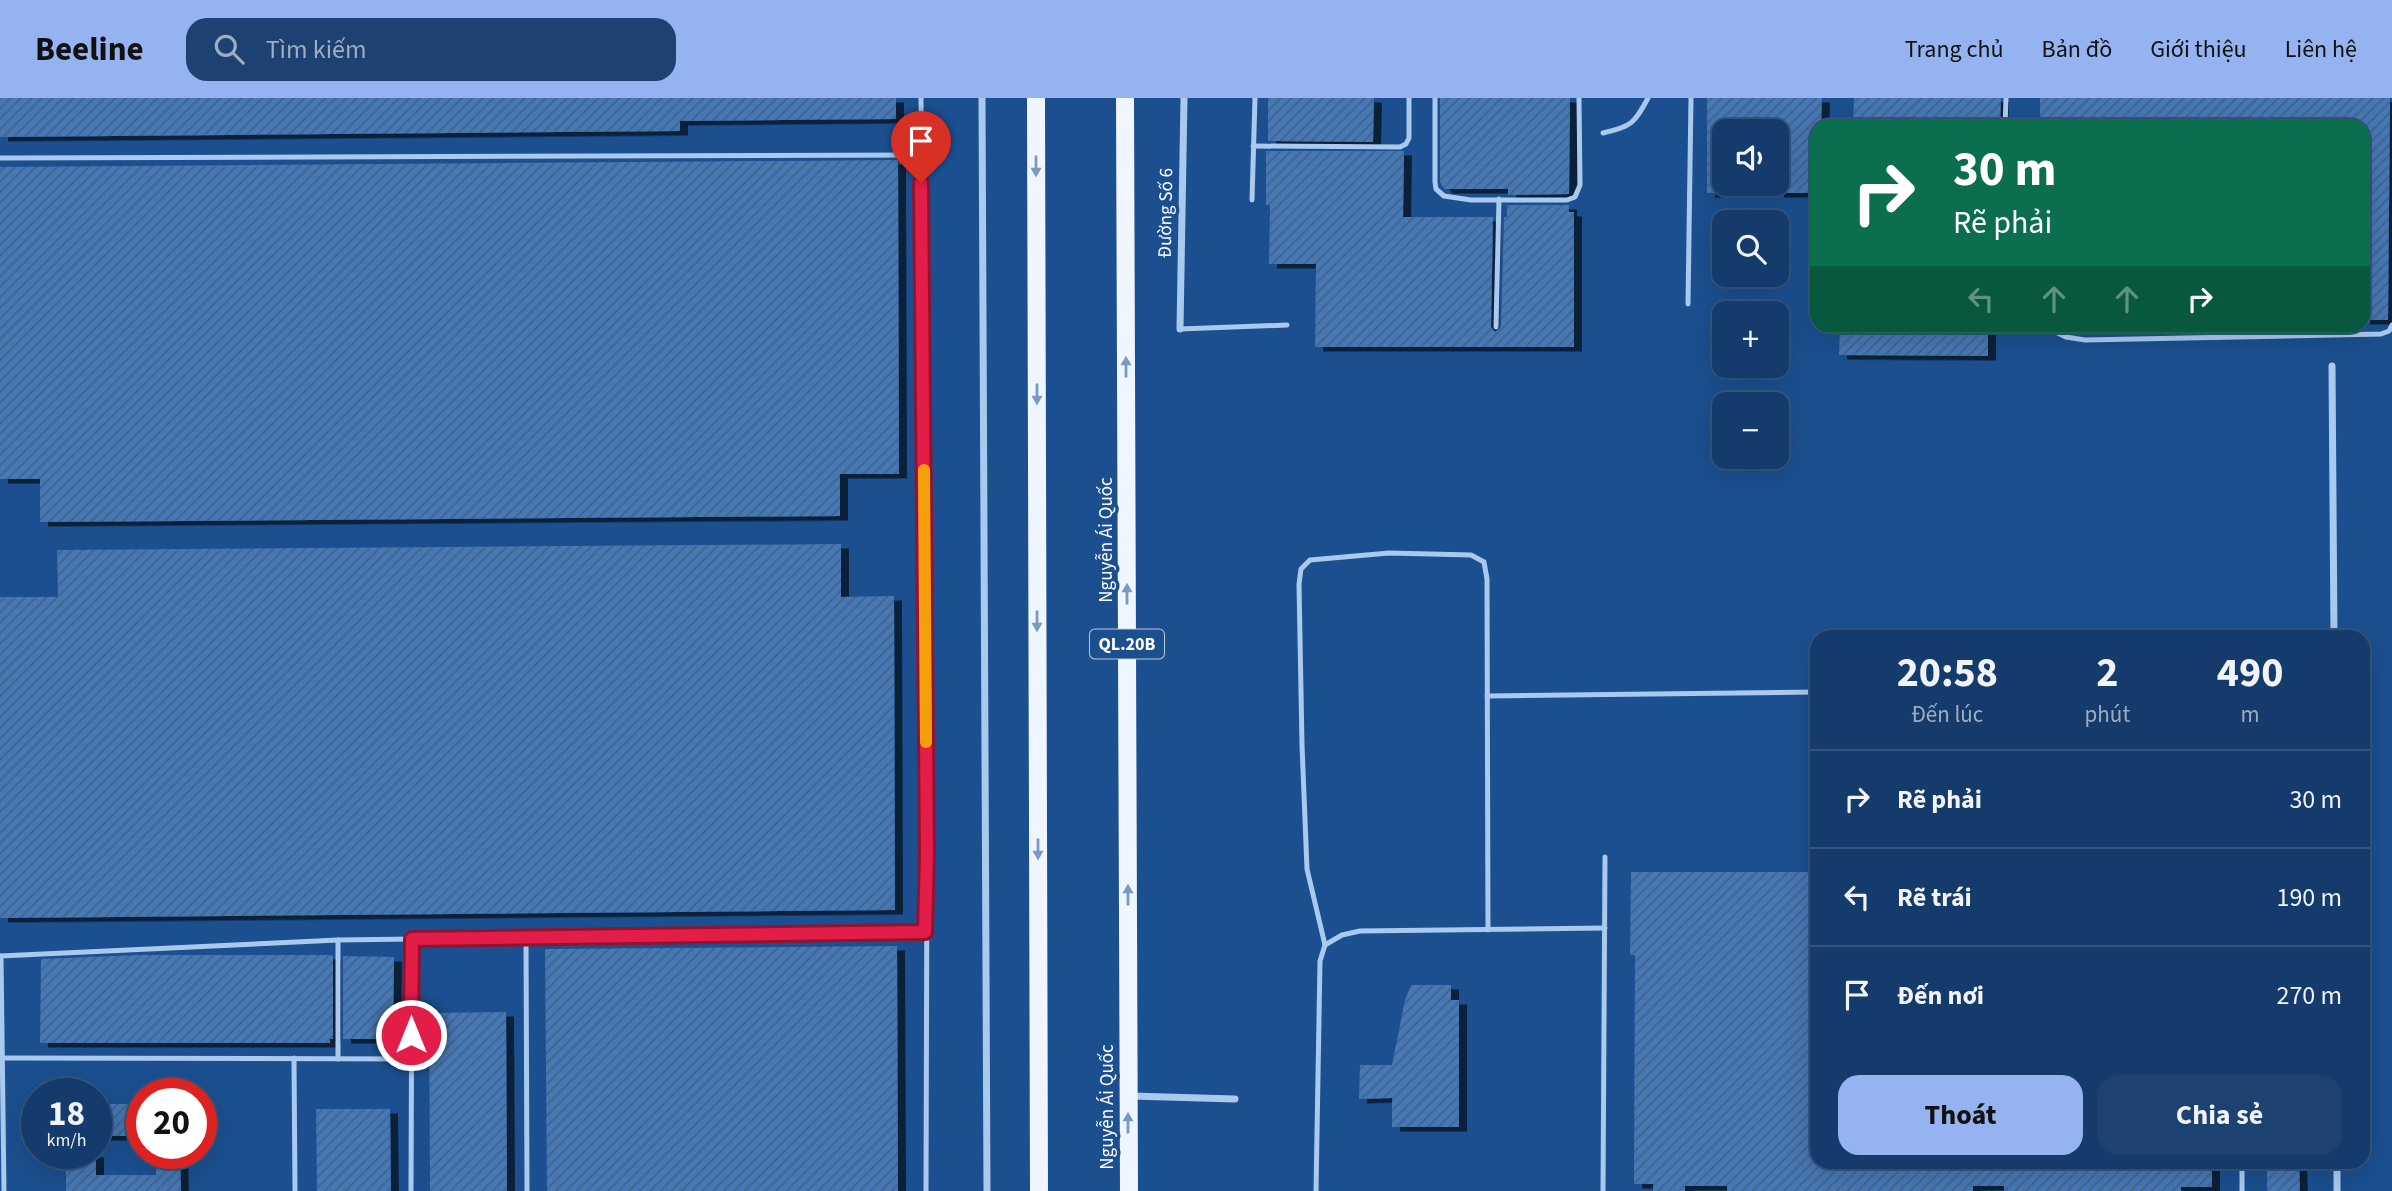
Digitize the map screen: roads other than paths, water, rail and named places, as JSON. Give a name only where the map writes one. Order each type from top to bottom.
[{"type":"main road","points":[[1036,98],[1039,1191]]},
{"type":"main road","name":"Nguyễn Ái Quốc","points":[[1125,98],[1129,1191]]},
{"type":"street","points":[[982,98],[986,1191]]},
{"type":"street","name":"Đường Số 6","points":[[1180,329],[1184,98]]},
{"type":"street","points":[[2332,366],[2334,630]]},
{"type":"street","points":[[1128,1096],[1235,1099]]},
{"type":"street","points":[[2337,1169],[2337,1191]]},
{"type":"lane","points":[[921,98],[927,854],[926,1191]]},
{"type":"lane","points":[[1252,200],[1255,98]]},
{"type":"lane","points":[[1253,146],[1400,147],[1406,144],[1409,138],[1409,98]]},
{"type":"lane","points":[[1435,98],[1436,189],[1444,197],[1471,200],[1567,200],[1575,197],[1580,185],[1580,98]]},
{"type":"lane","points":[[1603,133],[1623,128],[1637,119],[1648,98]]},
{"type":"lane","points":[[1688,303],[1691,98]]},
{"type":"lane","points":[[2006,98],[2006,119]]},
{"type":"lane","points":[[0,158],[921,155]]},
{"type":"lane","points":[[1496,327],[1499,199]]},
{"type":"lane","points":[[1180,329],[1287,325]]},
{"type":"lane","points":[[2058,333],[2085,340],[2381,334],[2389,331],[2392,325]]},
{"type":"lane","points":[[1316,1191],[1320,961],[1325,945],[1307,869],[1301,745],[1299,584],[1301,569],[1310,560],[1389,553],[1471,555],[1484,562],[1487,579],[1488,930]]},
{"type":"lane","points":[[1487,696],[1810,692]]},
{"type":"lane","points":[[1603,1191],[1605,857]]},
{"type":"lane","points":[[1325,945],[1342,935],[1360,931],[1605,928]]},
{"type":"lane","points":[[4,1191],[0,956],[338,940],[925,932]]},
{"type":"lane","points":[[526,937],[527,1191]]},
{"type":"lane","points":[[411,1191],[412,939]]},
{"type":"lane","points":[[338,940],[338,1059]]},
{"type":"lane","points":[[2,1058],[411,1059]]},
{"type":"lane","points":[[295,1058],[295,1191]]},
{"type":"lane","points":[[2242,1169],[2242,1191]]}]
